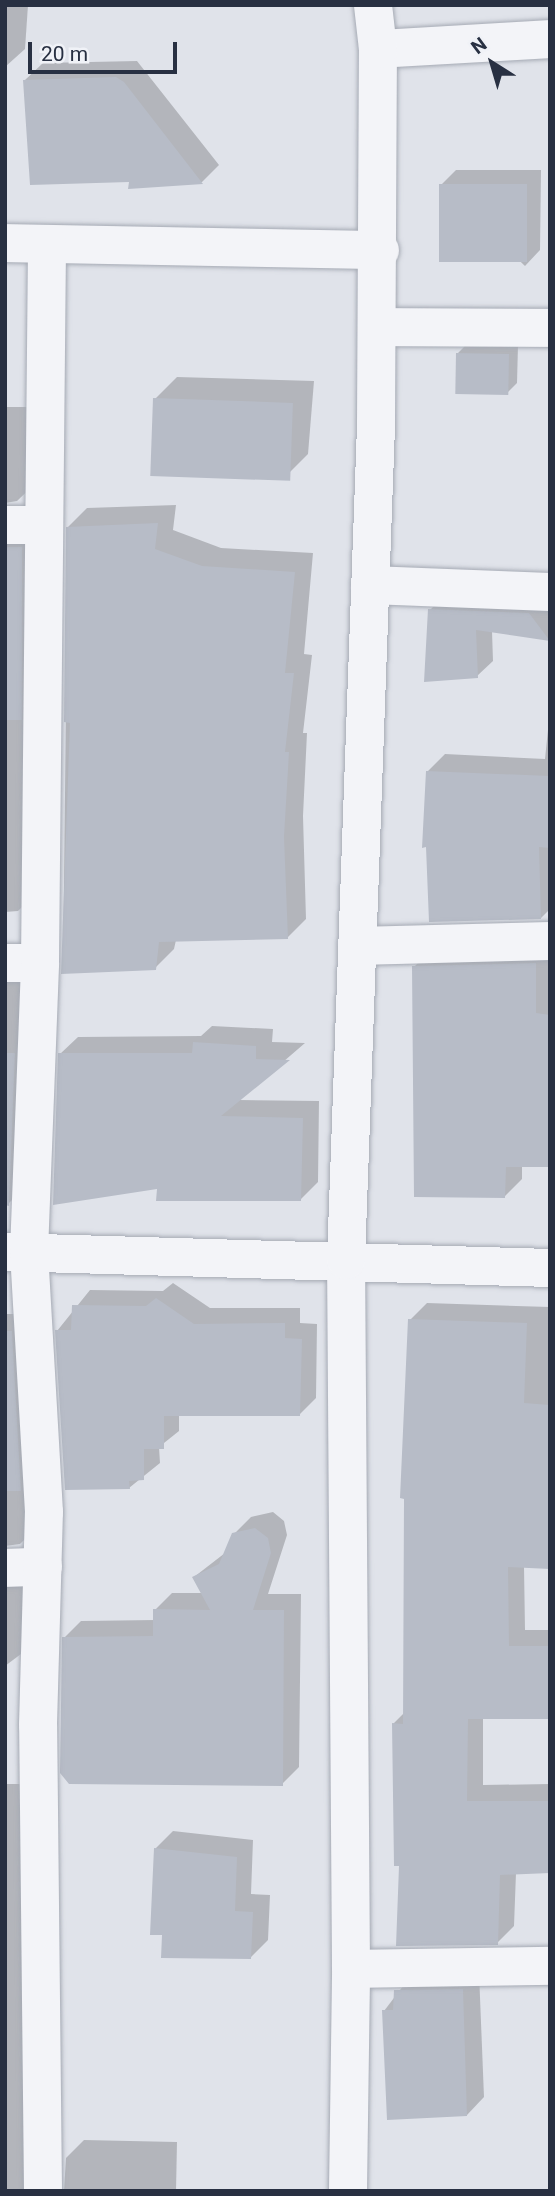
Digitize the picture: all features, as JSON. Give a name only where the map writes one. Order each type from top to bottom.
[{"type":"street","points":[[348,2191],[351,1969],[346,1260],[380,250],[378,48],[373,5]]},
{"type":"street","points":[[378,48],[550,39]]},
{"type":"street","points":[[5,243],[380,250]]},
{"type":"street","points":[[43,2191],[22,1780],[43,1567],[44,1512],[17,1252],[22,963],[24,525],[47,244]]},
{"type":"street","points":[[378,327],[550,328]]},
{"type":"street","points":[[370,584],[550,592]]},
{"type":"street","points":[[357,946],[550,941]]},
{"type":"street","points":[[17,1252],[550,1268]]},
{"type":"street","points":[[5,1567],[43,1567]]},
{"type":"street","points":[[351,1969],[550,1966]]},
{"type":"building","points":[[116,77],[124,82],[203,184],[128,189],[129,182],[30,185],[23,80]]},
{"type":"building","points":[[439,184],[527,184],[527,262],[439,262]]},
{"type":"building","points":[[456,353],[509,354],[508,395],[455,394]]},
{"type":"building","points":[[153,398],[293,403],[290,481],[150,476]]},
{"type":"building","points":[[158,523],[155,549],[202,566],[295,572],[285,673],[294,673],[285,752],[289,752],[284,837],[288,939],[159,942],[156,970],[61,974],[70,723],[64,722],[66,527]]},
{"type":"building","points":[[5,547],[22,547],[22,720],[5,720]]},
{"type":"building","points":[[428,609],[529,613],[550,641],[476,630],[478,678],[424,682]]},
{"type":"building","points":[[426,771],[550,776],[550,848],[539,847],[541,919],[429,922],[426,847],[422,848]]},
{"type":"building","points":[[536,963],[536,1013],[550,1015],[550,1167],[506,1167],[505,1198],[414,1197],[412,966]]},
{"type":"building","points":[[193,1042],[256,1046],[256,1059],[290,1060],[221,1116],[303,1118],[301,1201],[156,1201],[157,1189],[53,1205],[58,1053],[192,1053]]},
{"type":"building","points":[[5,1053],[15,1053],[9,1206],[5,1205]]},
{"type":"building","points":[[156,1298],[194,1324],[285,1323],[285,1338],[302,1339],[300,1416],[164,1416],[164,1449],[144,1449],[144,1480],[129,1481],[130,1489],[65,1490],[55,1330],[71,1330],[72,1305],[146,1306]]},
{"type":"building","points":[[408,1319],[527,1323],[524,1403],[550,1405],[550,1569],[508,1567],[509,1646],[550,1646],[550,1719],[468,1719],[467,1801],[550,1801],[550,1873],[500,1875],[498,1945],[396,1946],[399,1866],[394,1866],[392,1723],[403,1724],[404,1499],[400,1498]]},
{"type":"building","points":[[5,1331],[12,1331],[21,1491],[5,1491]]},
{"type":"building","points":[[255,1528],[268,1538],[271,1553],[253,1610],[284,1610],[283,1786],[69,1784],[60,1773],[62,1637],[153,1636],[153,1609],[210,1610],[192,1577],[219,1564],[232,1533]]},
{"type":"building","points":[[154,1848],[237,1857],[235,1911],[253,1912],[251,1959],[161,1958],[162,1935],[150,1935]]},
{"type":"building","points":[[463,1989],[467,2116],[387,2120],[382,2010],[393,2010],[394,1990]]}]
